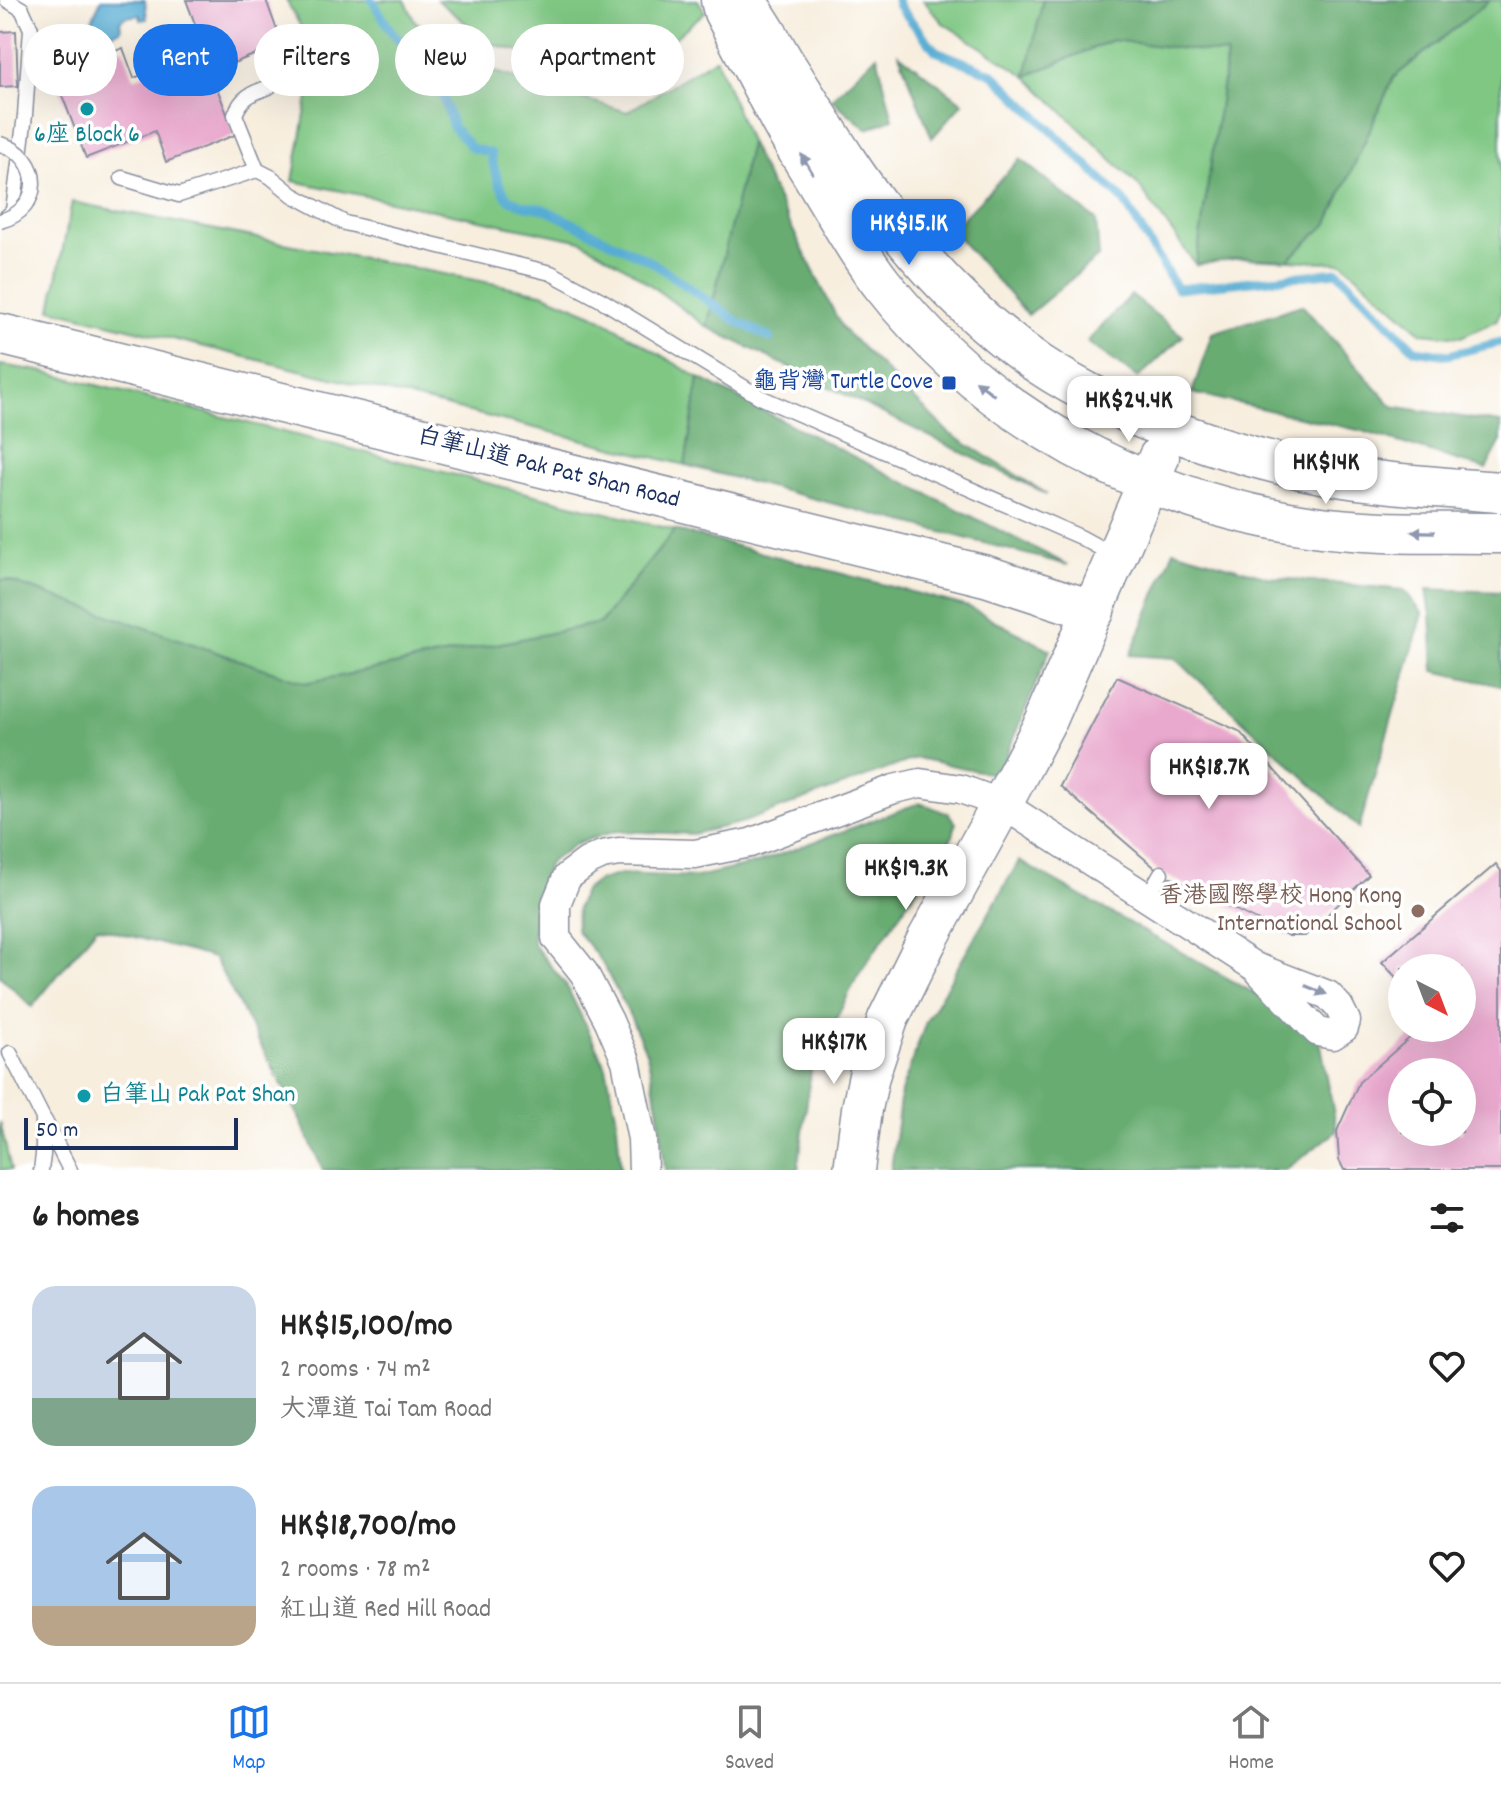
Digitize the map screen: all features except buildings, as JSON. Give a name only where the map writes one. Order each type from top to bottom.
[{"type":"main road","points":[[721,0],[724,12],[786,130],[860,253],[905,312],[954,363],[1014,410],[1073,447],[1149,483],[1200,502],[1315,526],[1372,531],[1501,533]]},
{"type":"main road","points":[[744,0],[859,180],[887,217],[956,294],[999,334],[1039,363],[1110,403],[1170,428],[1261,458],[1343,477],[1501,492]]},
{"type":"main road","name":"白筆山道 Pak Pat Shan Road","points":[[0,334],[986,576],[1094,611]]},
{"type":"main road","points":[[854,1170],[869,1076],[888,1019],[1045,722],[1170,428]]},
{"type":"street","points":[[643,1170],[642,1139],[626,1061],[584,973],[556,938],[556,904],[567,877],[602,855],[619,852],[695,854],[750,843],[894,789],[920,783],[961,789],[994,820],[1154,885],[1255,967]]},
{"type":"lane","points":[[0,221],[13,211],[25,115],[31,29],[22,9],[7,0]]},
{"type":"lane","points":[[254,92],[242,100],[235,115],[257,170],[293,195],[345,223],[551,273],[603,301],[760,397],[1080,537],[1117,558]]},
{"type":"lane","points":[[0,144],[21,154],[31,169],[33,180],[27,203],[19,212],[0,221]]},
{"type":"lane","points":[[122,178],[179,195],[257,170]]},
{"type":"lane","points":[[10,1053],[70,1170]]},
{"type":"lane","points":[[41,1170],[43,1118]]},
{"type":"green space","points":[[286,0],[405,0],[419,24],[395,24],[395,96],[495,96],[495,72],[511,77],[511,96],[574,96],[627,112],[653,96],[684,96],[684,77],[716,58],[750,144],[707,327],[630,270],[582,241],[293,181],[308,96],[379,96],[379,24],[299,24]]},
{"type":"green space","points":[[437,0],[698,0],[705,12],[684,30],[684,24],[511,24],[511,49],[495,45],[495,24],[467,24]]},
{"type":"green space","points":[[923,0],[1043,0],[1027,76],[1112,40],[1227,54],[1196,265],[1138,185],[1026,76],[943,23]]},
{"type":"green space","points":[[1043,0],[1490,0],[1393,78],[1328,223],[1288,260],[1240,258],[1196,265],[1227,54],[1112,40],[1026,76]]},
{"type":"green space","points":[[1490,0],[1501,0],[1501,310],[1496,321],[1461,337],[1422,333],[1343,263],[1288,260],[1328,223],[1393,78]]},
{"type":"green space","points":[[899,54],[963,103],[932,138]]},
{"type":"green space","points":[[877,55],[893,119],[867,129],[831,99]]},
{"type":"green space","points":[[750,144],[842,328],[949,433],[1047,494],[707,327]]},
{"type":"green space","points":[[1020,159],[1096,220],[1099,256],[1028,315],[951,230]]},
{"type":"green space","points":[[72,202],[542,293],[593,314],[699,378],[685,465],[51,309]]},
{"type":"green space","points":[[1131,295],[1183,336],[1138,378],[1087,342]]},
{"type":"green space","points":[[1302,305],[1392,406],[1501,423],[1501,441],[1486,469],[1362,431],[1192,393],[1212,333]]},
{"type":"green space","points":[[0,365],[40,371],[675,530],[600,623],[306,683],[0,580]]},
{"type":"green space","points":[[699,378],[1068,565],[685,465]]},
{"type":"green space","points":[[675,530],[969,607],[1050,650],[998,775],[917,758],[744,822],[693,834],[616,831],[577,843],[549,863],[535,900],[533,944],[566,985],[606,1067],[616,1114],[621,1170],[323,1170],[296,1111],[214,958],[97,927],[32,1007],[0,976],[0,580],[306,683],[600,623]]},
{"type":"green space","points":[[1174,550],[1268,577],[1404,590],[1423,614],[1359,828],[1175,658],[1130,655]]},
{"type":"green space","points":[[1427,589],[1501,592],[1501,686],[1434,671]]},
{"type":"green space","points":[[919,803],[948,813],[956,823],[953,836],[857,977],[811,1070],[798,1170],[665,1170],[658,1107],[647,1054],[601,961],[576,930],[577,908],[584,891],[597,881],[621,874],[697,877],[757,863]]},
{"type":"green space","points":[[1019,861],[1318,1029],[1337,1131],[1285,1170],[891,1170],[901,1092],[926,1022]]},
{"type":"green space","points":[[0,1122],[11,1170],[0,1170]]},
{"type":"water","points":[[101,0],[145,0],[147,19],[141,20],[140,15],[125,17],[120,21],[121,30],[117,32],[117,24],[95,24],[92,20]]},
{"type":"waterway","points":[[372,0],[391,31],[418,60],[443,96],[453,127],[472,148],[491,153],[499,183],[508,199],[544,209],[652,262],[737,321],[770,338]]},
{"type":"waterway","points":[[897,0],[936,51],[993,74],[1124,201],[1177,289],[1338,272],[1415,350],[1448,355],[1501,342]]},
{"type":"place","name":"6座 Block 6","points":[[87,109]]},
{"type":"place","name":"龜背灣 Turtle Cove","points":[[949,383]]},
{"type":"place","name":"香港國際學校 Hong Kong International School","points":[[1418,911]]},
{"type":"place","name":"白筆山 Pak Pat Shan","points":[[84,1096]]}]
